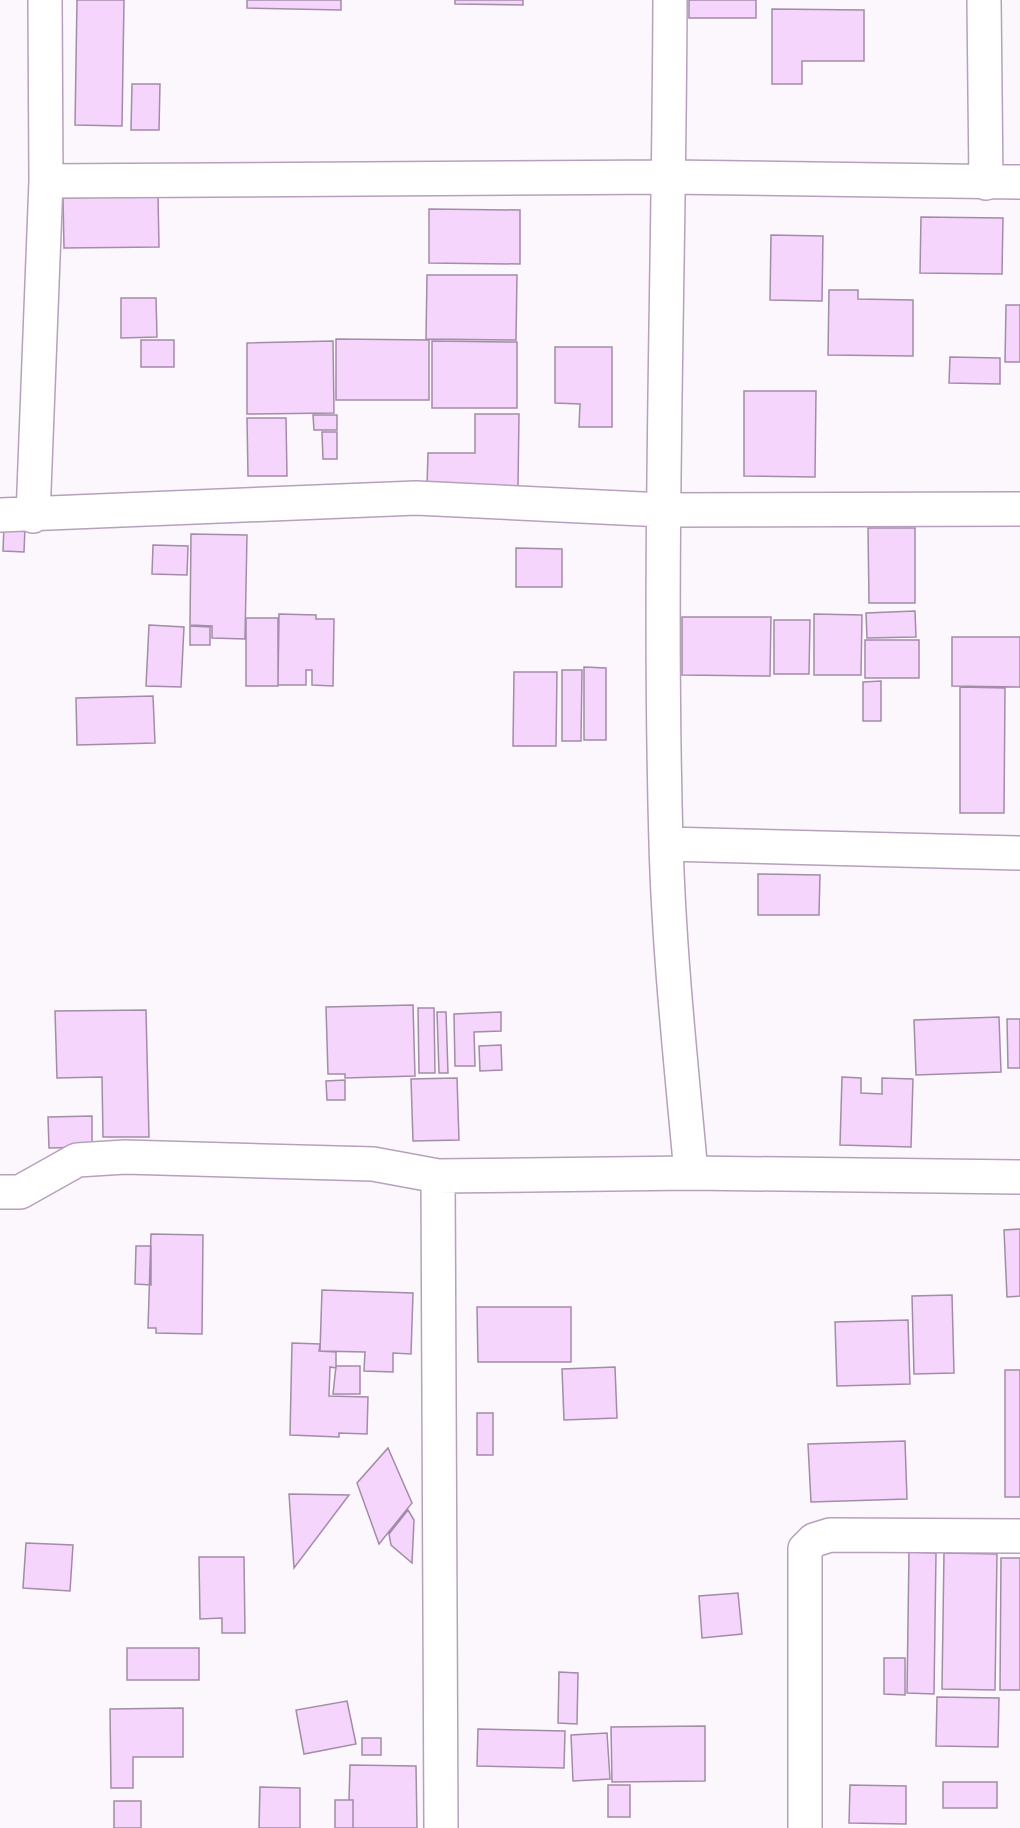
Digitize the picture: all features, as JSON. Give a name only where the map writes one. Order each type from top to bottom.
[{"type":"street","points":[[33,516],[46,181],[45,0]]},
{"type":"street","points":[[670,0],[663,510],[666,844],[675,1004],[691,1173]]},
{"type":"street","points":[[984,0],[986,183]]},
{"type":"street","points":[[46,181],[669,177],[1020,182]]},
{"type":"street","points":[[0,515],[33,516],[416,498],[663,510],[1020,509]]},
{"type":"street","points":[[666,844],[1020,854]]},
{"type":"street","points":[[0,1192],[20,1192],[77,1160],[125,1156],[374,1164],[438,1176],[691,1173],[1020,1177]]},
{"type":"street","points":[[438,1176],[441,1828]]},
{"type":"street","points":[[805,1828],[806,1549],[814,1540],[830,1536],[1020,1536]]},
{"type":"building","points":[[77,0],[124,0],[122,126],[75,125]]},
{"type":"building","points":[[247,0],[341,0],[341,10],[247,8]]},
{"type":"building","points":[[455,0],[523,0],[523,5],[455,4]]},
{"type":"building","points":[[689,0],[756,0],[756,18],[689,18]]},
{"type":"building","points":[[772,9],[864,10],[864,61],[802,61],[802,84],[772,84]]},
{"type":"building","points":[[132,84],[160,84],[159,130],[131,130]]},
{"type":"building","points":[[158,196],[159,247],[64,248],[63,198]]},
{"type":"building","points":[[429,209],[520,210],[520,264],[429,263]]},
{"type":"building","points":[[921,217],[1003,218],[1002,274],[920,273]]},
{"type":"building","points":[[771,235],[823,236],[822,301],[770,300]]},
{"type":"building","points":[[427,275],[517,275],[516,340],[426,339]]},
{"type":"building","points":[[829,290],[858,290],[858,299],[913,300],[913,356],[828,355]]},
{"type":"building","points":[[121,298],[156,298],[157,337],[121,338]]},
{"type":"building","points":[[1006,305],[1020,305],[1020,362],[1005,362]]},
{"type":"building","points":[[336,339],[429,340],[429,400],[336,400]]},
{"type":"building","points":[[141,340],[174,340],[174,367],[141,367]]},
{"type":"building","points":[[333,341],[334,413],[247,414],[247,343]]},
{"type":"building","points":[[432,341],[517,342],[517,408],[432,408]]},
{"type":"building","points":[[555,347],[612,347],[612,427],[579,427],[580,404],[555,403]]},
{"type":"building","points":[[950,357],[1000,358],[1000,384],[949,383]]},
{"type":"building","points":[[744,391],[816,391],[815,477],[744,476]]},
{"type":"building","points":[[475,414],[519,414],[518,487],[427,486],[428,453],[475,453]]},
{"type":"building","points":[[313,415],[337,415],[337,430],[314,430]]},
{"type":"building","points":[[247,418],[286,418],[287,476],[248,476]]},
{"type":"building","points":[[322,432],[337,432],[337,459],[323,459]]},
{"type":"building","points":[[4,526],[25,527],[24,552],[3,551]]},
{"type":"building","points":[[868,528],[915,528],[915,603],[869,603]]},
{"type":"building","points":[[191,534],[247,535],[245,639],[212,638],[212,626],[190,625]]},
{"type":"building","points":[[153,545],[188,546],[187,575],[152,574]]},
{"type":"building","points":[[516,548],[562,549],[562,587],[516,587]]},
{"type":"building","points":[[915,611],[916,637],[867,638],[866,613]]},
{"type":"building","points":[[279,614],[316,615],[316,619],[334,619],[333,686],[312,685],[312,670],[306,670],[306,685],[278,685]]},
{"type":"building","points":[[814,614],[862,615],[861,675],[814,675]]},
{"type":"building","points":[[682,617],[771,617],[770,676],[682,675]]},
{"type":"building","points":[[246,618],[278,618],[278,686],[246,686]]},
{"type":"building","points":[[774,620],[810,620],[809,674],[774,674]]},
{"type":"building","points":[[149,625],[184,627],[181,687],[146,686]]},
{"type":"building","points":[[190,626],[210,627],[210,645],[190,645]]},
{"type":"building","points":[[952,637],[1020,637],[1020,687],[952,686]]},
{"type":"building","points":[[865,640],[919,640],[919,678],[865,678]]},
{"type":"building","points":[[584,667],[606,668],[606,740],[584,740]]},
{"type":"building","points":[[562,670],[582,670],[581,741],[562,741]]},
{"type":"building","points":[[514,672],[557,672],[556,746],[513,746]]},
{"type":"building","points":[[881,681],[881,721],[863,721],[863,682]]},
{"type":"building","points":[[960,687],[1005,688],[1004,813],[960,813]]},
{"type":"building","points":[[153,696],[155,743],[77,745],[76,698]]},
{"type":"building","points":[[758,874],[820,875],[819,915],[758,915]]},
{"type":"building","points":[[413,1005],[415,1076],[345,1078],[345,1074],[328,1074],[326,1007]]},
{"type":"building","points":[[418,1008],[434,1008],[435,1073],[419,1073]]},
{"type":"building","points":[[146,1010],[149,1137],[103,1137],[102,1077],[57,1078],[55,1011]]},
{"type":"building","points":[[437,1012],[446,1012],[448,1073],[439,1073]]},
{"type":"building","points":[[501,1012],[501,1031],[474,1032],[475,1066],[455,1066],[454,1014]]},
{"type":"building","points":[[999,1017],[1001,1072],[916,1075],[914,1020]]},
{"type":"building","points":[[1007,1019],[1020,1019],[1020,1068],[1008,1068]]},
{"type":"building","points":[[501,1045],[502,1070],[480,1071],[479,1046]]},
{"type":"building","points":[[842,1077],[861,1078],[861,1093],[882,1094],[882,1078],[913,1079],[911,1147],[840,1145]]},
{"type":"building","points":[[457,1078],[459,1140],[413,1141],[411,1079]]},
{"type":"building","points":[[345,1080],[345,1100],[327,1100],[326,1081]]},
{"type":"building","points":[[92,1116],[92,1147],[49,1148],[48,1117]]},
{"type":"building","points":[[1020,1229],[1020,1296],[1007,1297],[1004,1230]]},
{"type":"building","points":[[151,1234],[203,1235],[202,1334],[156,1333],[156,1328],[148,1328]]},
{"type":"building","points":[[136,1246],[151,1246],[151,1285],[135,1284]]},
{"type":"building","points":[[322,1290],[413,1293],[411,1354],[393,1353],[393,1372],[364,1371],[365,1352],[320,1351]]},
{"type":"building","points":[[952,1295],[954,1373],[914,1374],[912,1296]]},
{"type":"building","points":[[477,1307],[571,1307],[571,1362],[478,1362]]},
{"type":"building","points":[[908,1320],[910,1384],[837,1386],[835,1322]]},
{"type":"building","points":[[292,1343],[320,1344],[319,1351],[336,1352],[336,1368],[330,1367],[329,1396],[368,1397],[367,1434],[339,1433],[339,1437],[290,1435]]},
{"type":"building","points":[[336,1366],[360,1366],[360,1394],[333,1394]]},
{"type":"building","points":[[615,1367],[617,1418],[564,1420],[562,1369]]},
{"type":"building","points":[[1005,1370],[1020,1370],[1020,1497],[1005,1497]]},
{"type":"building","points":[[477,1413],[493,1413],[493,1455],[477,1455]]},
{"type":"building","points":[[905,1441],[907,1499],[811,1502],[808,1444]]},
{"type":"building","points":[[388,1448],[412,1503],[379,1544],[357,1483]]},
{"type":"building","points":[[289,1494],[349,1495],[294,1568]]},
{"type":"building","points":[[408,1510],[414,1520],[412,1563],[391,1545],[389,1534]]},
{"type":"building","points":[[26,1543],[73,1545],[70,1591],[23,1588]]},
{"type":"building","points":[[909,1552],[936,1553],[934,1694],[907,1693]]},
{"type":"building","points":[[944,1553],[997,1554],[995,1690],[942,1689]]},
{"type":"building","points":[[199,1557],[244,1557],[245,1633],[222,1633],[222,1618],[200,1619]]},
{"type":"building","points":[[1001,1558],[1020,1558],[1020,1690],[1000,1690]]},
{"type":"building","points":[[738,1593],[742,1634],[702,1638],[699,1596]]},
{"type":"building","points":[[127,1648],[199,1648],[199,1680],[127,1680]]},
{"type":"building","points":[[884,1658],[905,1658],[905,1695],[884,1694]]},
{"type":"building","points":[[559,1672],[578,1673],[577,1724],[558,1723]]},
{"type":"building","points":[[937,1697],[999,1698],[998,1747],[936,1746]]},
{"type":"building","points":[[347,1701],[356,1744],[304,1754],[296,1710]]},
{"type":"building","points":[[183,1708],[183,1757],[133,1757],[133,1788],[111,1788],[110,1709]]},
{"type":"building","points":[[705,1726],[705,1781],[612,1782],[611,1727]]},
{"type":"building","points":[[478,1729],[565,1731],[564,1768],[477,1766]]},
{"type":"building","points":[[607,1733],[610,1779],[573,1781],[571,1735]]},
{"type":"building","points":[[362,1738],[381,1738],[381,1755],[362,1755]]},
{"type":"building","points":[[350,1765],[416,1766],[417,1828],[353,1828],[353,1800],[349,1800]]},
{"type":"building","points":[[943,1782],[997,1782],[997,1808],[943,1808]]},
{"type":"building","points":[[608,1785],[630,1785],[630,1817],[608,1817]]},
{"type":"building","points":[[850,1785],[906,1786],[906,1824],[849,1823]]},
{"type":"building","points":[[260,1787],[300,1788],[300,1828],[259,1828]]},
{"type":"building","points":[[335,1800],[353,1800],[353,1828],[335,1828]]},
{"type":"building","points":[[114,1801],[141,1801],[141,1828],[114,1828]]}]
